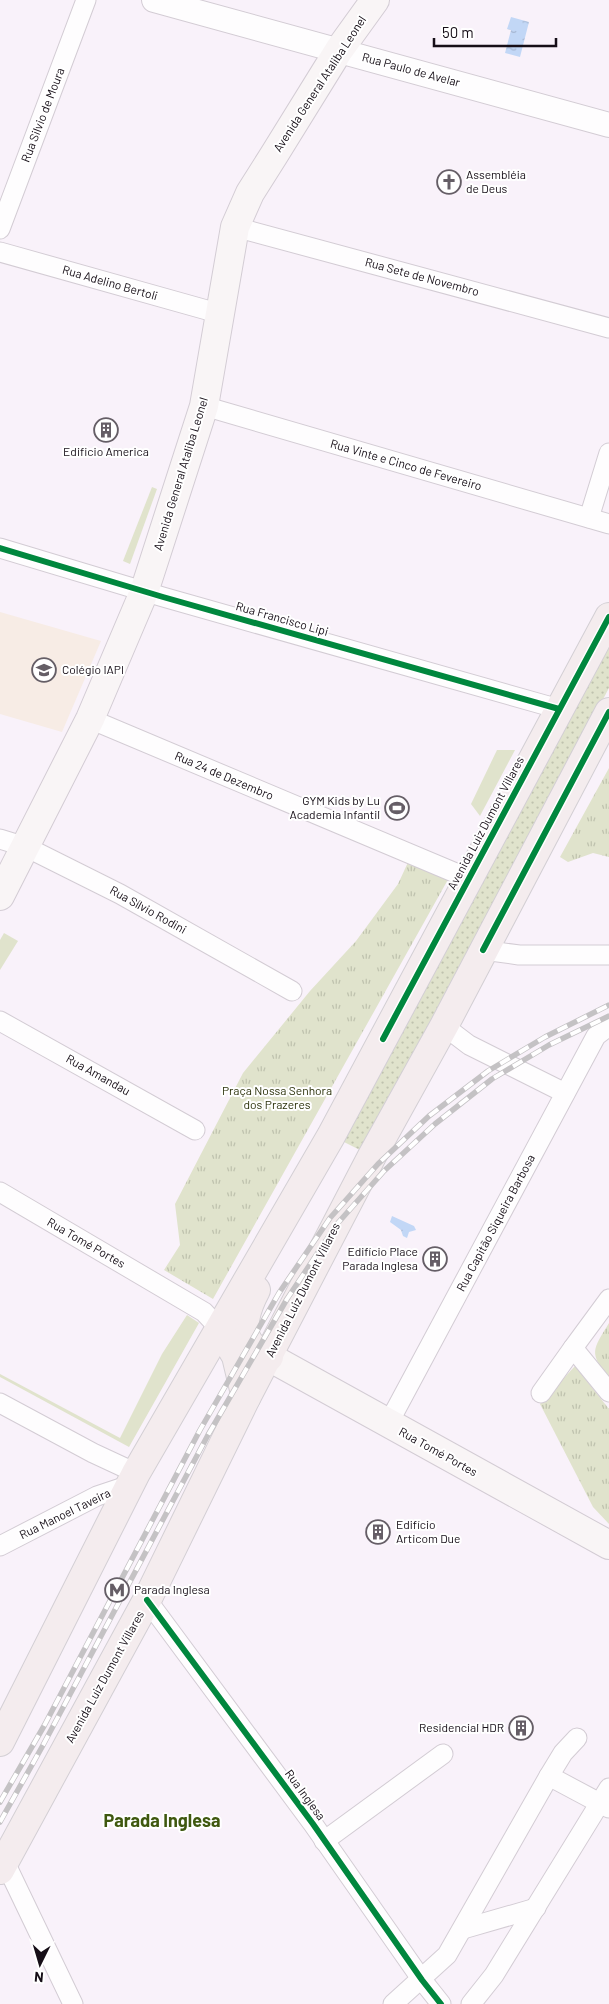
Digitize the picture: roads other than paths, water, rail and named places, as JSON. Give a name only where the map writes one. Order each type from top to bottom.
[{"type":"main road","name":"Avenida General Ataliba Leonel","points":[[0,896],[90,719],[144,592],[204,406],[235,226],[250,193],[339,50],[375,0]]},
{"type":"main road","name":"Avenida Luiz Dumont Villares","points":[[0,1742],[133,1479],[331,1136],[609,617]]},
{"type":"main road","name":"Avenida Luiz Dumont Villares","points":[[1,1861],[147,1600],[246,1398],[372,1156],[444,1026],[609,712]]},
{"type":"main road","points":[[269,1357],[252,1346],[245,1337],[245,1320],[250,1300],[274,1255],[273,1238]]},
{"type":"main road","points":[[220,1329],[236,1356],[246,1398]]},
{"type":"main road","name":"Rua Tomé Portes","points":[[269,1357],[609,1545]]},
{"type":"street","name":"Rua Silvio de Moura","points":[[0,229],[86,0]]},
{"type":"street","name":"Rua Paulo de Avelar","points":[[154,0],[609,125]]},
{"type":"street","name":"Rua Sete de Novembro","points":[[235,226],[609,328]]},
{"type":"street","name":"Rua Adelino Bertoli","points":[[0,252],[221,314]]},
{"type":"street","name":"Rua Vinte e Cinco de Fevereiro","points":[[204,406],[609,524]]},
{"type":"street","points":[[589,518],[609,453]]},
{"type":"street","name":"Rua Francisco Lipi","points":[[0,548],[144,592],[559,709]]},
{"type":"street","name":"Rua 24 de Dezembro","points":[[90,719],[470,879]]},
{"type":"street","name":"Rua Sílvio Rodini","points":[[0,839],[26,847],[120,894],[292,991]]},
{"type":"street","points":[[483,950],[519,955],[609,955]]},
{"type":"street","name":"Rua Amandau","points":[[0,1020],[196,1130]]},
{"type":"street","points":[[444,1026],[470,1045],[565,1093]]},
{"type":"street","name":"Rua Capitão Siqueira Barbosa","points":[[388,1424],[596,1036],[609,1026]]},
{"type":"street","name":"Rua Tomé Portes","points":[[0,1192],[204,1312],[220,1329]]},
{"type":"street","points":[[541,1393],[609,1299]]},
{"type":"street","points":[[573,1348],[609,1392]]},
{"type":"street","points":[[0,1403],[93,1453],[133,1479]]},
{"type":"street","name":"Rua Manoel Taveira","points":[[0,1546],[133,1479]]},
{"type":"street","name":"Rua Inglesa","points":[[147,1600],[441,2004]]},
{"type":"street","points":[[393,2004],[447,1956],[549,1776],[563,1753],[577,1738]]},
{"type":"street","points":[[324,1841],[443,1754]]},
{"type":"street","points":[[472,2004],[494,1975],[606,1800],[549,1776]]},
{"type":"street","points":[[1,1861],[73,2004]]},
{"type":"street","points":[[463,1929],[536,1908]]},
{"type":"water","points":[[511,17],[529,22],[520,57],[505,53],[511,30],[507,29]]},
{"type":"water","points":[[392,1216],[414,1226],[416,1230],[409,1232],[407,1238],[403,1236],[401,1230],[390,1222]]},
{"type":"railway","points":[[0,1802],[44,1726],[200,1430],[279,1293],[330,1218],[378,1164],[429,1116],[488,1071],[545,1037],[609,1005]]},
{"type":"railway","points":[[0,1822],[208,1435],[287,1299],[337,1224],[384,1171],[435,1124],[492,1079],[549,1045],[609,1016]]},
{"type":"place","name":"Assembléia de Deus","points":[[449,182]]},
{"type":"place","name":"Edificio America","points":[[106,430]]},
{"type":"place","name":"Colégio IAPI","points":[[44,670]]},
{"type":"place","name":"GYM Kids by Lu Academia Infantil","points":[[397,808]]},
{"type":"place","name":"Edifício Place Parada Inglesa","points":[[435,1259]]},
{"type":"place","name":"Edifício Articom Due","points":[[378,1532]]},
{"type":"place","name":"Parada Inglesa","points":[[117,1590]]},
{"type":"place","name":"Residencial HDR","points":[[521,1728]]},
{"type":"district","name":"Parada Inglesa","points":[[162,1821]]},
{"type":"park label","name":"Praça Nossa Senhora dos Prazeres","points":[[277,1098]]}]
